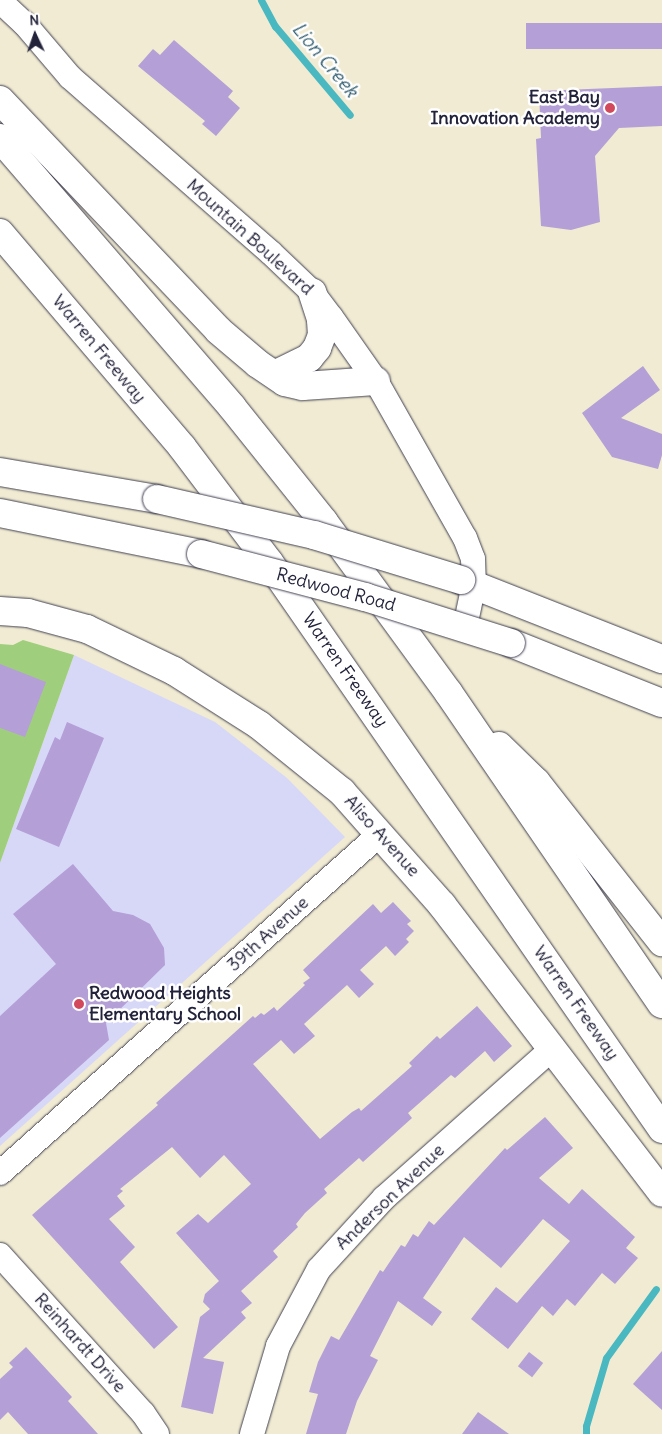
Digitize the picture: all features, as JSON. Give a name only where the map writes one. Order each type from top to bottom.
[{"type":"main road","points":[[0,100],[218,330],[285,382],[303,386],[376,382]]},
{"type":"main road","points":[[0,138],[232,407],[324,522],[448,692],[662,1004]]},
{"type":"main road","name":"Warren Freeway","points":[[0,233],[176,439],[269,562],[662,1129]]},
{"type":"main road","points":[[276,374],[309,358],[317,348],[322,335],[321,319],[312,292]]},
{"type":"main road","points":[[0,472],[157,499],[314,535],[469,587],[662,659]]},
{"type":"main road","name":"Redwood Road","points":[[0,513],[201,554],[365,596],[510,643],[662,703]]},
{"type":"main road","name":"Aliso Avenue","points":[[0,611],[28,613],[86,629],[174,671],[217,696],[302,758],[342,792],[421,878],[662,1193]]},
{"type":"main road","points":[[448,692],[478,726],[536,782],[662,942]]},
{"type":"street","name":"Mountain Boulevard","points":[[0,1],[24,22],[70,77],[271,252],[312,292],[376,382],[465,538],[473,559],[465,627]]},
{"type":"street","name":"39th Avenue","points":[[0,1173],[380,834]]},
{"type":"street","name":"Anderson Avenue","points":[[252,1434],[278,1346],[319,1269],[384,1198],[552,1048]]},
{"type":"street","name":"Reinhardt Drive","points":[[0,1255],[143,1413],[157,1434]]},
{"type":"shaded area","name":"Redwood Heights Elementary School","points":[[74,655],[215,722],[287,778],[345,837],[0,1146],[0,863]]},
{"type":"green space","points":[[23,640],[74,655],[0,863],[0,644],[13,645]]},
{"type":"building","points":[[526,23],[662,23],[662,49],[526,49]]},
{"type":"building","points":[[174,40],[233,91],[228,97],[240,108],[216,136],[202,124],[205,121],[138,66],[153,49],[160,55]]},
{"type":"building","points":[[662,86],[662,126],[619,128],[595,156],[600,222],[571,230],[541,226],[536,139],[541,138],[539,91]]},
{"type":"building","points":[[643,366],[660,390],[621,418],[662,434],[662,455],[658,469],[612,457],[582,413]]},
{"type":"building","points":[[0,664],[46,682],[25,737],[0,728]]},
{"type":"building","points":[[67,722],[104,738],[59,847],[16,829],[55,737],[60,740]]},
{"type":"building","points":[[73,864],[113,911],[133,915],[150,924],[164,948],[165,965],[106,1023],[109,1040],[0,1138],[0,1016],[56,964],[13,914]]},
{"type":"building","points":[[393,902],[411,921],[407,924],[414,931],[406,939],[409,942],[395,956],[386,946],[360,970],[374,984],[359,998],[347,985],[304,1024],[315,1036],[294,1054],[281,1040],[253,1064],[320,1139],[352,1112],[359,1108],[361,1111],[412,1066],[409,1063],[437,1036],[440,1039],[477,1006],[512,1046],[494,1062],[485,1051],[455,1078],[451,1075],[408,1113],[412,1118],[363,1162],[359,1158],[324,1189],[327,1193],[305,1213],[296,1224],[298,1227],[273,1251],[278,1257],[241,1291],[252,1303],[241,1312],[246,1318],[203,1358],[224,1362],[213,1414],[181,1407],[200,1317],[210,1309],[203,1302],[205,1294],[219,1281],[176,1233],[198,1214],[208,1223],[251,1184],[224,1155],[200,1178],[172,1147],[120,1189],[123,1191],[117,1196],[125,1206],[109,1219],[135,1247],[120,1262],[178,1327],[154,1349],[32,1215],[158,1105],[156,1103],[253,1016],[255,1018],[261,1013],[264,1015],[274,1007],[277,1011],[310,978],[303,970],[373,904],[381,913]]},
{"type":"building","points":[[545,1117],[573,1148],[539,1178],[569,1204],[582,1189],[635,1237],[626,1248],[638,1258],[615,1284],[602,1273],[575,1306],[567,1299],[553,1316],[542,1306],[508,1349],[471,1319],[496,1287],[517,1303],[570,1241],[543,1219],[501,1268],[464,1237],[423,1298],[442,1312],[432,1326],[398,1301],[370,1356],[378,1360],[357,1401],[346,1434],[306,1434],[318,1394],[309,1392],[318,1362],[331,1336],[339,1340],[380,1270],[383,1272],[401,1245],[405,1247],[413,1234],[418,1237],[429,1221],[434,1225],[505,1148],[507,1150]]},
{"type":"building","points":[[26,1347],[72,1397],[68,1401],[98,1434],[28,1434],[8,1412],[0,1420],[0,1379],[13,1367],[9,1363]]},
{"type":"building","points":[[662,1351],[662,1410],[633,1384]]},
{"type":"building","points":[[529,1352],[543,1363],[532,1377],[518,1366]]},
{"type":"building","points":[[478,1412],[509,1434],[462,1434]]},
{"type":"waterway","name":"Lion Creek","points":[[261,0],[275,26],[350,115]]},
{"type":"waterway","name":"Lion Creek","points":[[586,1434],[586,1426],[606,1358],[656,1289]]},
{"type":"place","name":"East Bay Innovation Academy","points":[[610,108]]},
{"type":"place","name":"Redwood Heights Elementary School","points":[[79,1004]]}]
